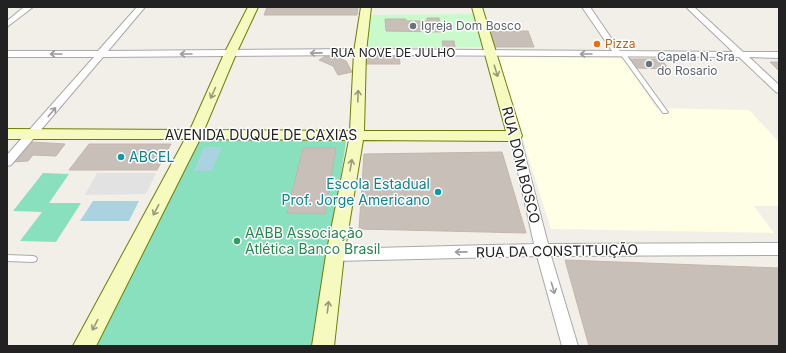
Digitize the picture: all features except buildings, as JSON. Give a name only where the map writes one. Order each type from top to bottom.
[{"type":"main road","points":[[84,346],[197,130],[230,54],[253,7]]},
{"type":"main road","points":[[324,346],[335,255],[357,131],[360,52],[366,7]]},
{"type":"main road","name":"RUA DOM BOSCO","points":[[477,7],[514,131]]},
{"type":"main road","name":"AVENIDA DUQUE DE CAXIAS","points":[[7,125],[36,130]]},
{"type":"main road","name":"AVENIDA DUQUE DE CAXIAS","points":[[7,134],[36,130],[514,131]]},
{"type":"street","points":[[7,24],[29,7]]},
{"type":"street","points":[[7,162],[141,7]]},
{"type":"street","points":[[586,7],[620,54]]},
{"type":"street","points":[[690,7],[779,90]]},
{"type":"street","name":"RUA NOVE DE JULHO","points":[[7,54],[230,54],[360,52],[779,55]]},
{"type":"street","name":"RUA DOM BOSCO","points":[[514,131],[542,250],[570,346]]},
{"type":"street","name":"RUA DA CONSTITUIÇÃO","points":[[335,255],[542,250],[779,249]]},
{"type":"lane","points":[[620,54],[665,112]]},
{"type":"lane","points":[[7,258],[33,259]]},
{"type":"shaded area","points":[[497,57],[623,58],[656,108],[749,110],[779,142],[779,206],[754,206],[774,233],[551,229]]},
{"type":"shaded area","points":[[97,173],[156,173],[146,194],[85,195]]},
{"type":"green space","points":[[477,14],[485,47],[364,48],[367,15]]},
{"type":"green space","name":"AABB Associação Atlética Banco Brasil","points":[[197,135],[347,136],[314,346],[92,346]]},
{"type":"green space","points":[[43,173],[69,174],[49,203],[81,203],[56,242],[20,241],[42,212],[13,211]]},
{"type":"water","points":[[204,147],[222,147],[212,171],[194,171]]},
{"type":"water","points":[[93,201],[139,201],[129,221],[80,221]]},
{"type":"place","name":"Igreja Dom Bosco","points":[[413,26]]},
{"type":"place","name":"Pizza","points":[[597,44]]},
{"type":"place","name":"Capela N. Sra. do Rosario","points":[[649,64]]},
{"type":"place","name":"ABCEL","points":[[121,157]]},
{"type":"place","name":"Escola Estadual Prof. Jorge Americano","points":[[438,192]]},
{"type":"place","name":"AABB Associação Atlética Banco Brasil","points":[[237,241]]}]
